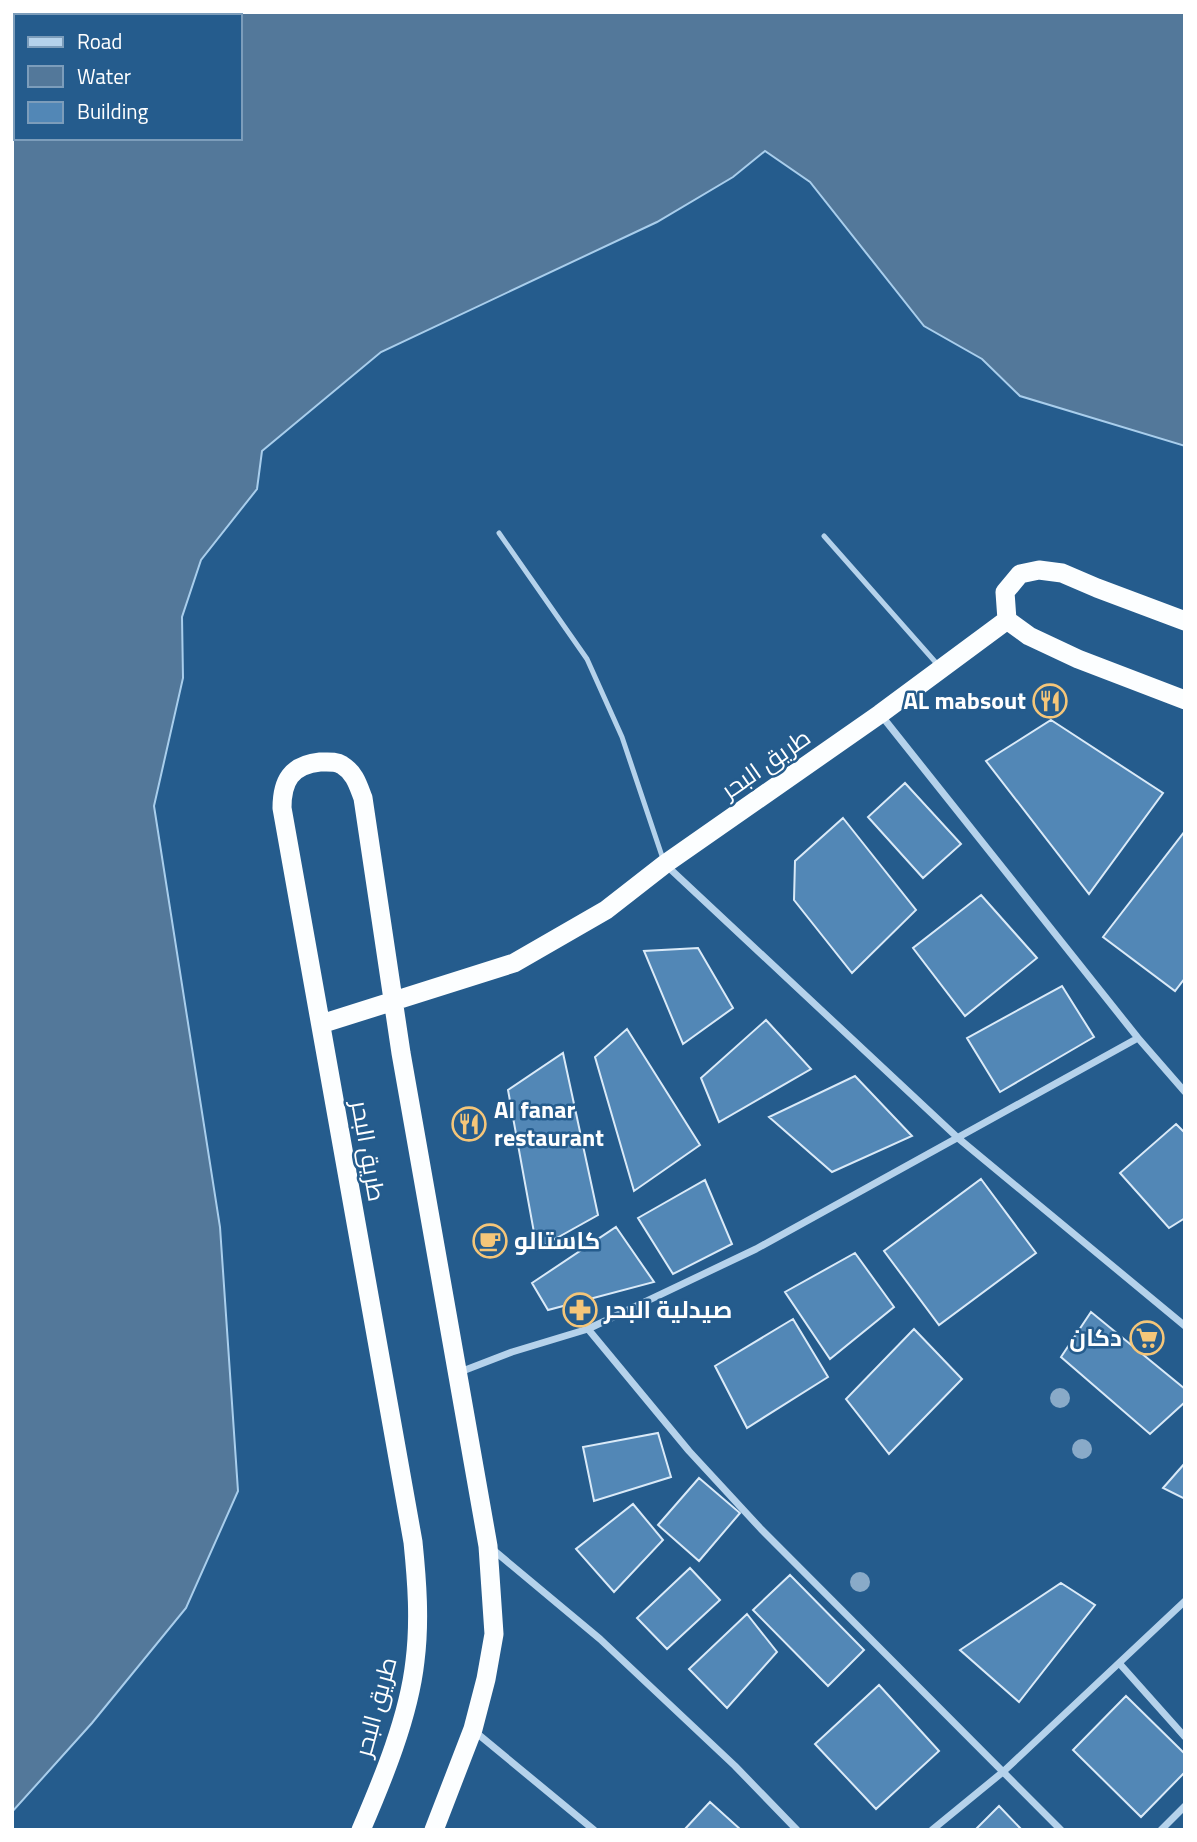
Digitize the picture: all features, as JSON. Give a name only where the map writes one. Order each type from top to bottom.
[{"type":"highway","points":[[1185,621],[1062,573],[1038,570],[1020,574],[1005,592],[1007,620],[1029,636],[1078,659],[1185,700]]},
{"type":"highway","name":"طريق البحر","points":[[393,1003],[514,963],[606,910],[665,864],[880,714],[1007,620]]},
{"type":"highway","name":"طريق البحر","points":[[361,1830],[378,1791],[400,1726],[415,1662],[418,1595],[413,1542],[282,808],[282,789],[294,771],[314,763],[340,764],[354,775],[363,798],[393,1003],[488,1546],[494,1634],[486,1679],[473,1729],[434,1830]]},
{"type":"highway","points":[[321,1024],[393,1003]]},
{"type":"street","points":[[880,714],[1138,1038],[1185,1092]]},
{"type":"street","points":[[665,864],[958,1138],[1185,1326]]},
{"type":"street","points":[[456,1374],[512,1352],[588,1329],[756,1249],[1138,1038]]},
{"type":"street","points":[[588,1329],[689,1451],[761,1529],[1061,1830]]},
{"type":"street","points":[[488,1546],[600,1639],[735,1766],[797,1830]]},
{"type":"street","points":[[932,1830],[1004,1772],[1185,1601]]},
{"type":"street","points":[[1119,1663],[1185,1737]]},
{"type":"street","points":[[473,1729],[594,1830]]},
{"type":"street","points":[[1161,1830],[1185,1806]]},
{"type":"lane","points":[[499,533],[587,659],[622,737],[665,864]]},
{"type":"lane","points":[[824,536],[941,669]]},
{"type":"water","points":[[12,12],[1185,12],[1185,446],[1020,396],[982,359],[924,326],[810,182],[765,151],[733,177],[657,222],[381,352],[262,451],[257,489],[201,560],[182,617],[183,678],[154,806],[220,1227],[238,1491],[186,1608],[92,1723],[12,1812]]},
{"type":"building","points":[[1051,720],[1163,793],[1089,894],[986,761]]},
{"type":"building","points":[[905,783],[961,844],[923,878],[868,817]]},
{"type":"building","points":[[843,818],[916,910],[852,973],[794,900],[795,861]]},
{"type":"building","points":[[1185,831],[1185,978],[1175,991],[1103,937]]},
{"type":"building","points":[[981,895],[1037,958],[965,1016],[913,948]]},
{"type":"building","points":[[698,948],[733,1008],[683,1044],[644,951]]},
{"type":"building","points":[[1062,986],[1094,1037],[1000,1092],[967,1038]]},
{"type":"building","points":[[766,1020],[811,1069],[719,1122],[701,1078]]},
{"type":"building","points":[[627,1029],[700,1145],[634,1191],[595,1057]]},
{"type":"building","points":[[563,1053],[598,1215],[537,1249],[508,1090]]},
{"type":"building","points":[[855,1076],[912,1136],[832,1172],[769,1117]]},
{"type":"building","points":[[1176,1124],[1185,1133],[1185,1218],[1169,1228],[1120,1173]]},
{"type":"building","points":[[981,1179],[1036,1253],[939,1325],[884,1251]]},
{"type":"building","points":[[705,1180],[732,1244],[673,1274],[638,1218]]},
{"type":"building","points":[[616,1227],[654,1282],[548,1310],[532,1283]]},
{"type":"building","points":[[855,1253],[894,1307],[830,1359],[785,1292]]},
{"type":"building","points":[[1091,1312],[1185,1389],[1185,1402],[1150,1434],[1061,1357]]},
{"type":"building","points":[[793,1319],[828,1377],[747,1428],[715,1366]]},
{"type":"building","points":[[914,1329],[962,1379],[889,1454],[846,1399]]},
{"type":"building","points":[[658,1433],[671,1477],[594,1501],[583,1447]]},
{"type":"building","points":[[1185,1463],[1185,1499],[1163,1488]]},
{"type":"building","points":[[699,1478],[740,1513],[699,1561],[658,1525]]},
{"type":"building","points":[[633,1504],[663,1540],[614,1592],[576,1549]]},
{"type":"building","points":[[690,1568],[720,1600],[667,1649],[637,1618]]},
{"type":"building","points":[[790,1575],[864,1650],[828,1686],[753,1610]]},
{"type":"building","points":[[1061,1583],[1095,1605],[1019,1702],[960,1650]]},
{"type":"building","points":[[747,1614],[777,1652],[727,1708],[689,1669]]},
{"type":"building","points":[[879,1685],[939,1751],[876,1809],[815,1744]]},
{"type":"building","points":[[1126,1696],[1185,1754],[1185,1772],[1141,1817],[1073,1750]]},
{"type":"building","points":[[710,1802],[741,1830],[684,1830]]},
{"type":"building","points":[[999,1806],[1022,1830],[975,1830]]},
{"type":"place","name":"AL mabsout","points":[[1050,701]]},
{"type":"place","name":"Al fanar restaurant","points":[[469,1124]]},
{"type":"place","name":"كاستالو","points":[[490,1241]]},
{"type":"place","name":"صيدلية البحر","points":[[580,1310]]},
{"type":"place","name":"دكان","points":[[1147,1338]]}]
